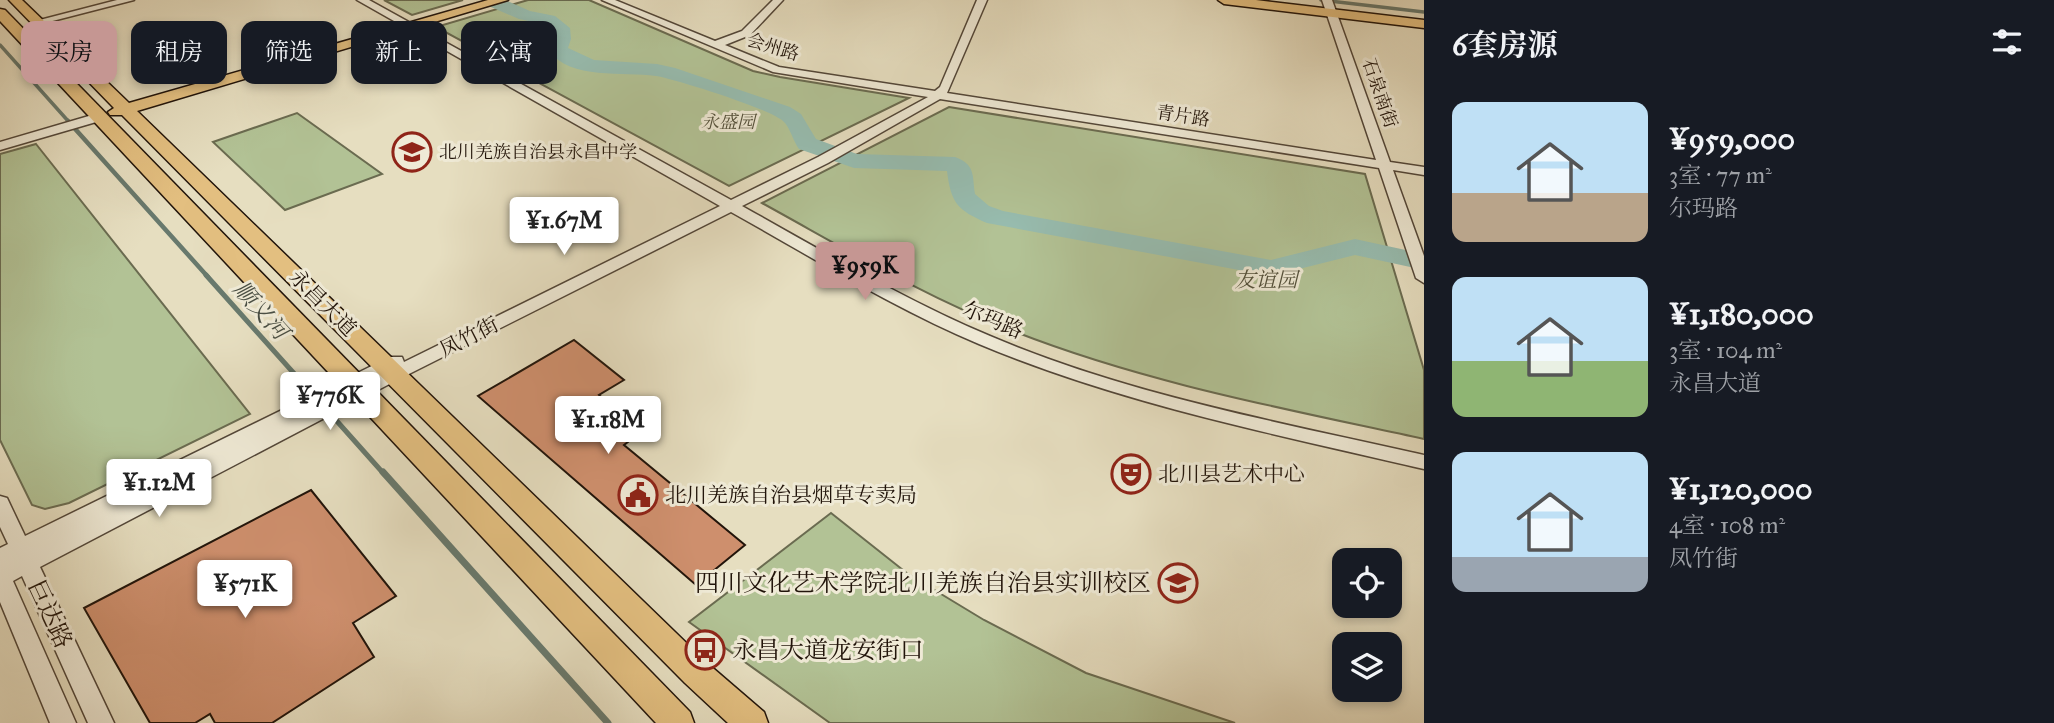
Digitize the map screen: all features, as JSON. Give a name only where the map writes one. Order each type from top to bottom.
[{"type":"main road","name":"永昌大道","points":[[15,0],[36,21]]},
{"type":"main road","points":[[421,21],[502,0]]},
{"type":"main road","points":[[1224,0],[1330,6]]},
{"type":"main road","points":[[1254,0],[1330,6],[1424,22]]},
{"type":"main road","name":"永昌大道","points":[[0,13],[90,117],[347,393],[678,723]]},
{"type":"main road","points":[[90,117],[351,41]]},
{"type":"main road","name":"永昌大道","points":[[100,84],[696,673],[752,723]]},
{"type":"street","points":[[41,21],[129,0]]},
{"type":"street","name":"尔玛路","points":[[362,0],[400,21]]},
{"type":"street","name":"会州路","points":[[607,0],[777,70],[937,96]]},
{"type":"street","points":[[714,45],[746,33],[778,0]]},
{"type":"street","name":"凤竹街","points":[[0,576],[16,556],[937,96],[945,89],[982,0]]},
{"type":"street","name":"石泉南街","points":[[1330,6],[1424,278]]},
{"type":"street","name":"尔玛路","points":[[447,47],[911,306],[1027,356],[1169,403],[1424,462]]},
{"type":"street","name":"青片路","points":[[937,96],[1424,171]]},
{"type":"street","points":[[0,146],[90,117]]},
{"type":"street","points":[[0,140],[50,129]]},
{"type":"street","name":"巨达路","points":[[0,504],[16,556],[101,723]]},
{"type":"street","name":"巨达路","points":[[0,576],[63,723]]},
{"type":"green space","points":[[384,0],[463,0],[412,15]]},
{"type":"green space","name":"永盛园","points":[[528,0],[589,0],[753,71],[909,98],[729,186],[541,84],[557,84],[557,21],[461,21],[461,41],[447,33],[447,24]]},
{"type":"green space","name":"友谊园","points":[[949,107],[1365,174],[1424,370],[1424,439],[1216,393],[1114,366],[1063,349],[948,303],[762,203]]},
{"type":"green space","points":[[297,113],[382,174],[285,210],[213,142]]},
{"type":"green space","points":[[36,144],[250,414],[69,503],[45,509],[32,505],[0,440],[0,154]]},
{"type":"green space","points":[[831,513],[908,574],[984,620],[1086,673],[1235,723],[830,723],[689,622]]},
{"type":"building","name":"北川羌族自治县烟草专卖局","points":[[574,340],[624,380],[599,395],[641,432],[624,445],[745,545],[696,585],[478,396]]},
{"type":"building","points":[[311,490],[396,596],[353,623],[374,657],[272,723],[215,723],[210,714],[195,723],[150,723],[84,608]]},
{"type":"waterway","points":[[490,0],[525,15],[549,20],[561,28],[562,39],[558,50],[570,58],[606,68],[657,70],[747,98],[791,116],[807,144],[854,161],[947,162],[959,167],[963,197],[980,211],[996,218],[1271,268],[1355,247],[1424,262]]},
{"type":"waterway","points":[[1321,0],[1424,12]]},
{"type":"waterway","name":"顺义河","points":[[0,45],[69,122]]},
{"type":"waterway","name":"顺义河","points":[[68,121],[208,277]]},
{"type":"waterway","name":"顺义河","points":[[206,275],[316,398]]},
{"type":"waterway","name":"顺义河","points":[[327,410],[384,474]]},
{"type":"waterway","name":"顺义河","points":[[383,472],[608,723]]},
{"type":"place","name":"北川羌族自治县永昌中学","points":[[412,152]]},
{"type":"place","name":"北川县艺术中心","points":[[1131,474]]},
{"type":"place","name":"北川羌族自治县烟草专卖局","points":[[638,495]]},
{"type":"place","name":"四川文化艺术学院北川羌族自治县实训校区","points":[[1178,583]]},
{"type":"place","name":"永昌大道龙安街口","points":[[705,650]]}]
